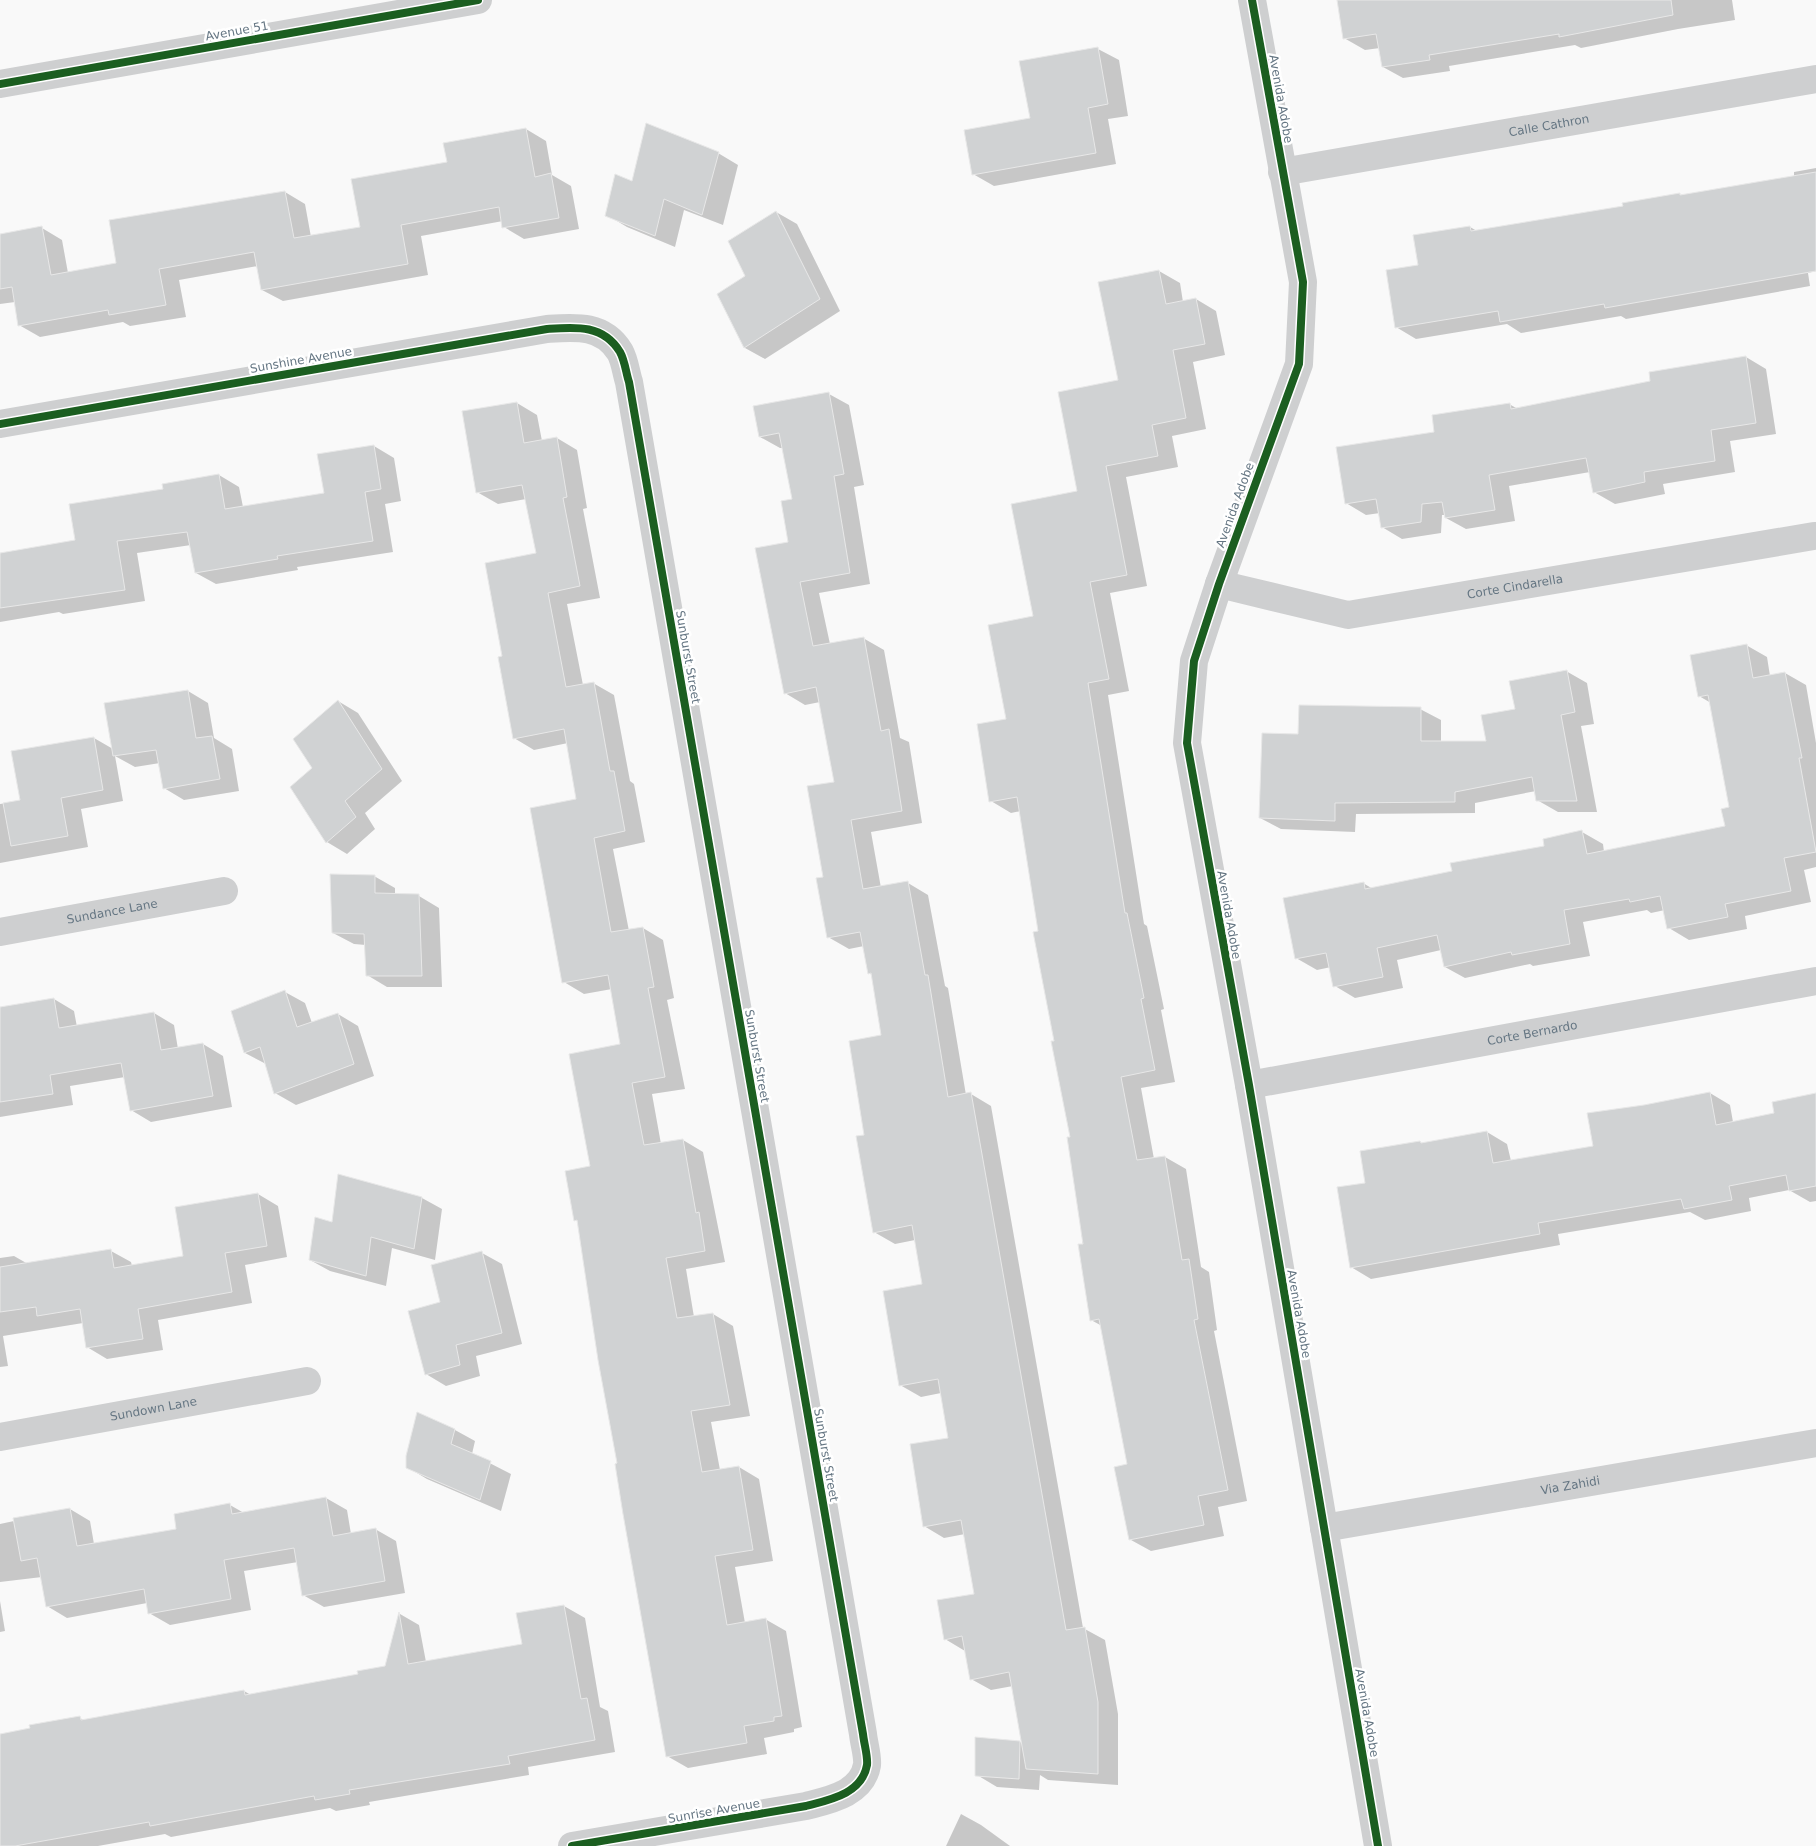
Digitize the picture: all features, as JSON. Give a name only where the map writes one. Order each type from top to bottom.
[{"type":"street","name":"Avenue 51","points":[[0,84],[478,0]]},
{"type":"street","name":"Avenida Adobe","points":[[1252,0],[1303,282],[1298,364],[1219,584],[1194,661],[1187,743],[1249,1085],[1378,1846]]},
{"type":"street","name":"Calle Cathron","points":[[1282,172],[1816,79]]},
{"type":"street","name":"Sunshine Avenue","points":[[0,424],[547,329],[580,326],[604,334]]},
{"type":"street","name":"Sunburst Street","points":[[604,334],[620,353],[629,382],[863,1734],[866,1766],[856,1786]]},
{"type":"street","name":"Corte Cindarella","points":[[1219,584],[1348,615],[1814,536]]},
{"type":"street","name":"Sundance Lane","points":[[0,932],[224,891]]},
{"type":"street","name":"Corte Bernardo","points":[[1249,1085],[1816,981]]},
{"type":"street","name":"Sundown Lane","points":[[0,1437],[307,1381]]},
{"type":"street","name":"Via Zahidi","points":[[1324,1528],[1816,1443]]},
{"type":"street","name":"Sunrise Avenue","points":[[572,1846],[806,1806],[836,1798],[856,1786]]},
{"type":"building","points":[[1337,0],[1671,0],[1673,15],[1559,37],[1559,34],[1429,55],[1430,60],[1382,67],[1376,34],[1343,39]]},
{"type":"building","points":[[1098,47],[1108,104],[1088,108],[1096,153],[972,175],[964,130],[1030,118],[1019,61]]},
{"type":"building","points":[[646,123],[719,152],[702,215],[664,199],[655,236],[605,216],[615,174],[632,181]]},
{"type":"building","points":[[526,128],[535,177],[551,173],[559,218],[502,228],[499,207],[401,225],[408,264],[261,290],[254,252],[159,269],[166,305],[109,315],[108,310],[18,326],[12,287],[0,289],[0,234],[42,226],[51,275],[116,263],[109,220],[285,191],[294,238],[360,227],[351,179],[447,162],[443,143]]},
{"type":"building","points":[[1816,172],[1816,271],[1605,308],[1604,304],[1500,322],[1498,311],[1395,328],[1386,270],[1418,265],[1413,235],[1470,226],[1471,231],[1623,206],[1622,203],[1680,193],[1680,195]]},
{"type":"building","points":[[776,211],[820,299],[744,348],[717,294],[745,276],[728,241]]},
{"type":"building","points":[[1159,270],[1166,304],[1196,298],[1205,344],[1173,350],[1186,418],[1152,425],[1158,456],[1106,466],[1127,575],[1090,582],[1109,679],[1088,683],[1125,913],[1127,913],[1144,998],[1141,999],[1155,1070],[1121,1077],[1137,1160],[1165,1156],[1182,1260],[1189,1259],[1198,1319],[1194,1320],[1228,1490],[1198,1496],[1204,1525],[1129,1540],[1114,1467],[1127,1464],[1099,1319],[1090,1321],[1078,1244],[1083,1244],[1067,1137],[1070,1137],[1051,1041],[1054,1041],[1033,932],[1038,931],[1017,797],[989,802],[977,724],[1006,719],[988,625],[1033,616],[1011,504],[1077,491],[1058,392],[1118,380],[1098,282]]},
{"type":"building","points":[[1746,356],[1756,423],[1711,430],[1715,461],[1644,472],[1645,482],[1593,493],[1586,458],[1489,475],[1495,510],[1445,518],[1442,502],[1422,504],[1421,522],[1381,528],[1376,499],[1345,504],[1336,447],[1434,432],[1432,415],[1510,403],[1511,409],[1650,381],[1649,372]]},
{"type":"building","points":[[829,392],[844,474],[834,476],[850,573],[800,582],[813,646],[864,637],[881,731],[889,729],[902,811],[851,820],[863,889],[908,881],[925,975],[928,975],[948,1097],[971,1092],[1066,1630],[1085,1627],[1098,1702],[1098,1774],[1026,1769],[1009,1672],[970,1680],[962,1636],[944,1640],[937,1600],[974,1594],[961,1520],[923,1527],[910,1444],[948,1438],[938,1379],[899,1386],[883,1291],[922,1284],[912,1225],[873,1233],[856,1136],[864,1135],[849,1041],[881,1035],[871,973],[868,974],[860,932],[827,938],[816,878],[823,877],[807,786],[834,782],[816,687],[784,694],[755,548],[788,542],[781,501],[792,499],[779,433],[759,437],[753,406]]},
{"type":"building","points":[[517,402],[524,443],[557,437],[567,497],[563,498],[580,586],[548,593],[566,687],[594,682],[610,771],[614,771],[625,831],[594,838],[611,932],[643,927],[654,987],[648,988],[665,1077],[632,1083],[644,1145],[683,1139],[696,1213],[699,1212],[705,1251],[666,1258],[677,1318],[713,1313],[730,1405],[691,1411],[702,1472],[739,1466],[753,1550],[715,1556],[727,1625],[766,1618],[782,1716],[774,1717],[774,1721],[744,1726],[747,1743],[666,1757],[623,1514],[615,1464],[617,1463],[598,1360],[577,1220],[574,1221],[565,1171],[590,1166],[569,1054],[620,1044],[608,975],[562,983],[530,808],[576,799],[564,729],[513,739],[498,657],[502,656],[485,563],[536,553],[522,485],[476,493],[462,411]]},
{"type":"building","points":[[374,445],[381,489],[365,492],[373,541],[277,556],[278,559],[195,573],[187,532],[117,541],[125,590],[0,608],[0,553],[75,540],[69,504],[163,489],[162,484],[219,474],[225,509],[324,493],[317,454]]},
{"type":"building","points":[[1747,644],[1753,678],[1785,672],[1802,758],[1799,758],[1816,852],[1784,858],[1791,891],[1725,904],[1728,917],[1667,929],[1660,896],[1630,902],[1629,899],[1564,910],[1570,944],[1512,955],[1511,952],[1444,967],[1437,935],[1377,948],[1383,977],[1333,987],[1326,953],[1295,959],[1283,898],[1364,882],[1365,889],[1452,871],[1450,863],[1544,846],[1543,839],[1582,830],[1587,854],[1725,826],[1721,809],[1729,807],[1708,695],[1698,697],[1690,655]]},
{"type":"building","points":[[1567,670],[1575,712],[1561,715],[1577,801],[1536,801],[1532,777],[1455,792],[1455,802],[1335,803],[1335,821],[1259,818],[1262,733],[1298,734],[1299,705],[1421,707],[1421,741],[1486,741],[1481,715],[1515,709],[1509,681]]},
{"type":"building","points":[[188,690],[196,738],[212,736],[220,779],[163,789],[156,750],[113,756],[104,703]]},
{"type":"building","points":[[338,700],[382,769],[345,801],[356,817],[326,843],[290,787],[312,768],[293,739]]},
{"type":"building","points":[[94,737],[103,790],[61,798],[68,836],[11,846],[3,803],[20,800],[11,751]]},
{"type":"building","points":[[330,874],[375,875],[375,893],[419,894],[422,976],[366,976],[364,934],[332,933]]},
{"type":"building","points":[[285,990],[297,1027],[338,1013],[354,1064],[274,1094],[260,1047],[244,1053],[231,1011]]},
{"type":"building","points":[[54,998],[59,1028],[154,1012],[161,1050],[203,1043],[213,1096],[130,1111],[121,1063],[50,1075],[53,1094],[0,1102],[0,1007]]},
{"type":"building","points":[[1710,1092],[1716,1125],[1774,1113],[1772,1102],[1816,1093],[1816,1186],[1789,1191],[1786,1175],[1729,1186],[1732,1200],[1684,1209],[1681,1199],[1538,1223],[1540,1234],[1350,1268],[1337,1187],[1365,1183],[1360,1151],[1420,1141],[1421,1143],[1487,1131],[1493,1163],[1593,1146],[1587,1113],[1644,1105]]},
{"type":"building","points":[[338,1174],[422,1197],[414,1249],[371,1237],[366,1276],[309,1260],[315,1217],[332,1222]]},
{"type":"building","points":[[258,1193],[267,1246],[225,1253],[232,1292],[138,1309],[143,1339],[86,1348],[80,1309],[37,1316],[36,1307],[0,1312],[0,1267],[111,1249],[114,1268],[183,1256],[175,1207]]},
{"type":"building","points":[[482,1251],[502,1333],[456,1345],[460,1365],[425,1375],[408,1311],[440,1302],[431,1265]]},
{"type":"building","points":[[417,1412],[455,1429],[451,1444],[491,1461],[480,1500],[406,1468],[406,1456]]},
{"type":"building","points":[[326,1497],[333,1536],[376,1528],[385,1581],[302,1596],[294,1548],[224,1560],[231,1599],[148,1614],[144,1589],[46,1607],[37,1558],[21,1561],[13,1518],[70,1508],[77,1546],[176,1529],[174,1514],[230,1503],[232,1514]]},
{"type":"building","points":[[564,1605],[581,1699],[587,1698],[595,1740],[508,1756],[510,1764],[349,1790],[350,1794],[315,1800],[314,1796],[150,1826],[149,1822],[15,1846],[0,1846],[0,1734],[30,1728],[29,1725],[80,1716],[81,1720],[244,1690],[245,1695],[358,1674],[357,1671],[385,1666],[399,1612],[408,1664],[522,1644],[516,1613]]},
{"type":"building","points":[[975,1737],[1020,1741],[1019,1779],[975,1776]]},
{"type":"cycle path","points":[[0,84],[478,0]]},
{"type":"cycle path","points":[[1252,0],[1303,282],[1299,364],[1219,584],[1194,661],[1187,743],[1249,1085],[1378,1846]]},
{"type":"cycle path","points":[[0,424],[547,329],[578,328],[597,332],[613,343],[622,356],[629,382],[866,1750],[867,1765],[859,1783],[843,1794],[825,1801],[806,1806],[572,1846]]}]
